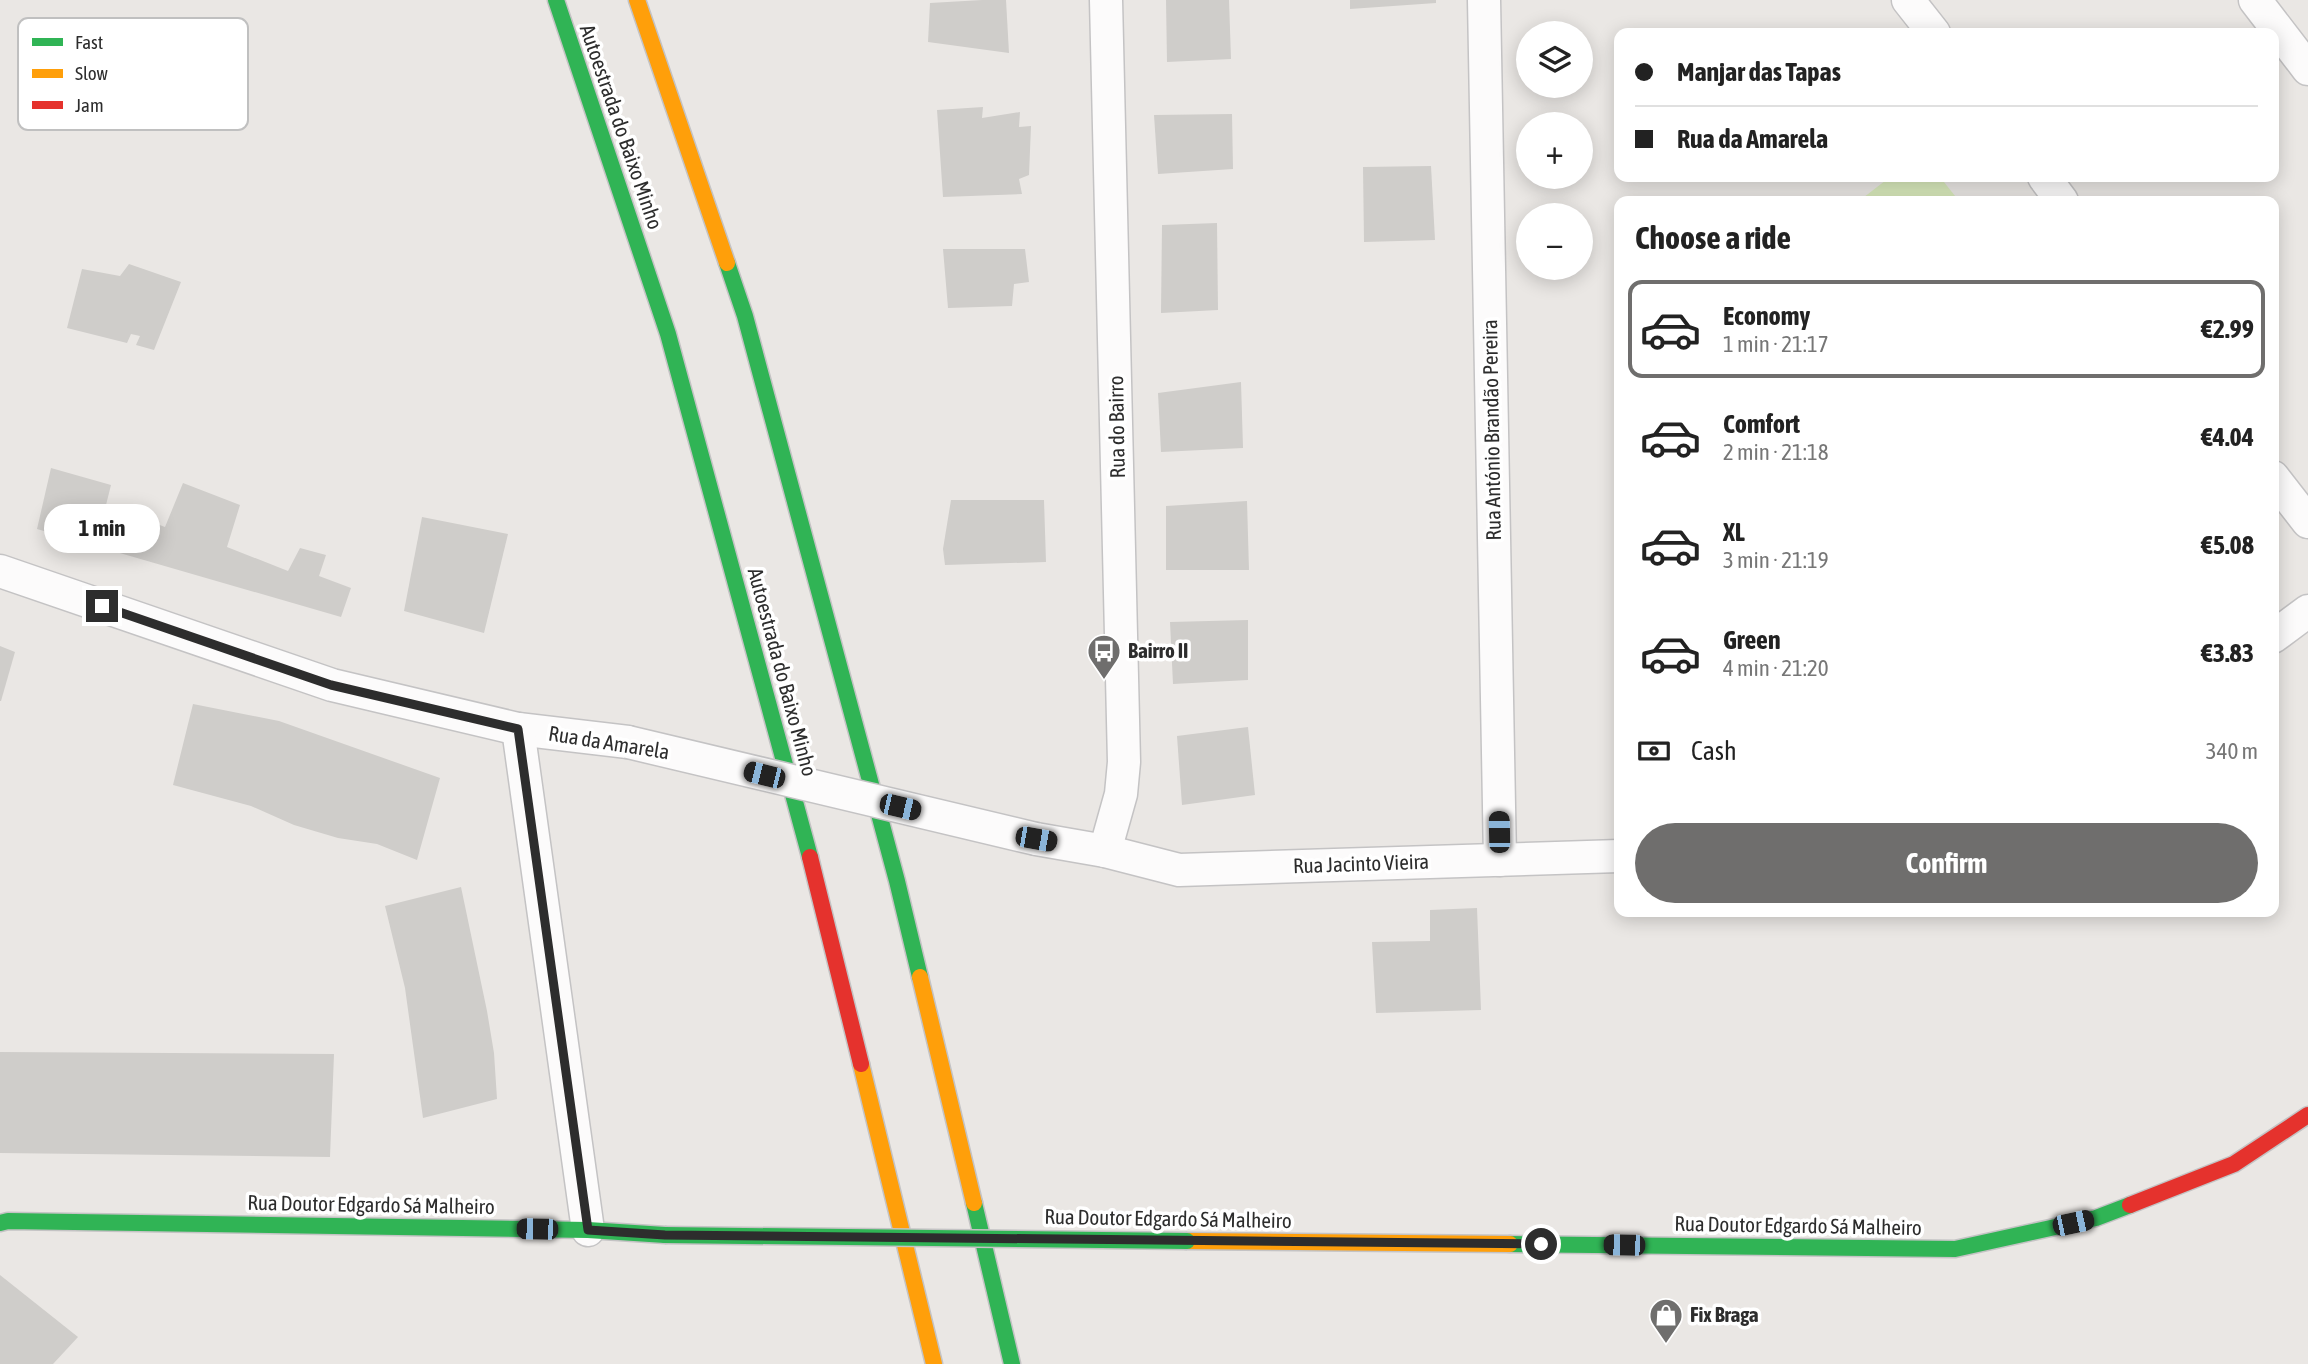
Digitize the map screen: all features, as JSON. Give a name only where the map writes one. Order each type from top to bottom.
[{"type":"main road","name":"Autoestrada do Baixo Minho","points":[[556,0],[672,347],[822,901],[934,1364]]},
{"type":"main road","points":[[637,0],[745,316],[897,881],[1013,1364]]},
{"type":"main road","name":"Rua Doutor Edgardo Sá Malheiro","points":[[0,1223],[588,1230],[665,1235],[1955,1249],[2096,1218],[2234,1164],[2308,1115]]},
{"type":"street","name":"Rua do Bairro","points":[[1105,851],[1121,794],[1124,762],[1106,0]]},
{"type":"street","name":"Rua António Brandão Pereira","points":[[1484,0],[1500,860]]},
{"type":"street","points":[[1909,0],[1930,28]]},
{"type":"street","points":[[2261,2],[2308,69]]},
{"type":"street","points":[[2279,485],[2308,522]]},
{"type":"street","name":"Rua da Amarela","points":[[0,571],[331,685],[518,729],[628,742],[1036,839],[1105,851]]},
{"type":"street","points":[[2279,633],[2308,611]]},
{"type":"street","points":[[518,729],[588,1230]]},
{"type":"street","name":"Rua Jacinto Vieira","points":[[1105,851],[1179,870],[1614,856]]},
{"type":"green space","points":[[1884,182],[1944,182],[1955,196],[1865,196]]},
{"type":"building","points":[[1006,0],[1009,53],[928,42],[930,3]]},
{"type":"building","points":[[1166,0],[1229,0],[1231,59],[1167,62]]},
{"type":"building","points":[[1350,0],[1436,0],[1436,3],[1350,9]]},
{"type":"building","points":[[983,107],[982,118],[1020,112],[1019,127],[1031,126],[1029,175],[1019,179],[1022,194],[943,197],[937,110]]},
{"type":"building","points":[[1232,114],[1233,169],[1158,174],[1154,115]]},
{"type":"building","points":[[1431,166],[1435,240],[1364,242],[1363,167]]},
{"type":"building","points":[[1217,223],[1218,310],[1161,313],[1162,225]]},
{"type":"building","points":[[943,249],[1025,249],[1029,282],[1014,284],[1012,306],[948,308]]},
{"type":"building","points":[[129,264],[181,282],[154,350],[136,345],[140,336],[131,334],[127,343],[67,328],[82,269],[120,276]]},
{"type":"building","points":[[1241,382],[1243,448],[1161,452],[1158,393]]},
{"type":"building","points":[[51,468],[111,485],[106,505],[165,527],[183,483],[240,505],[227,547],[288,571],[300,548],[326,555],[319,576],[351,588],[341,617],[37,529]]},
{"type":"building","points":[[951,500],[1044,500],[1046,562],[945,565],[943,549]]},
{"type":"building","points":[[1247,501],[1249,570],[1166,570],[1166,506]]},
{"type":"building","points":[[422,517],[508,534],[484,633],[404,611]]},
{"type":"building","points":[[1248,620],[1248,680],[1173,684],[1170,622]]},
{"type":"building","points":[[0,646],[15,652],[1,701],[0,701]]},
{"type":"building","points":[[193,704],[279,721],[440,778],[417,860],[377,844],[338,838],[294,825],[251,806],[173,785]]},
{"type":"building","points":[[1248,727],[1255,795],[1182,805],[1177,736]]},
{"type":"building","points":[[461,887],[487,1011],[494,1053],[497,1099],[423,1118],[405,988],[385,906]]},
{"type":"building","points":[[1477,908],[1481,1010],[1376,1013],[1372,942],[1430,941],[1430,910]]},
{"type":"building","points":[[0,1052],[334,1054],[330,1157],[0,1153]]},
{"type":"building","points":[[0,1275],[78,1337],[53,1364],[0,1364]]},
{"type":"traffic: fast","points":[[556,0],[668,334],[810,857]]},
{"type":"traffic: fast","points":[[727,263],[745,316],[897,881],[920,977]]},
{"type":"traffic: fast","points":[[974,1203],[1012,1364]]},
{"type":"traffic: fast","points":[[1510,1244],[1955,1249],[2096,1218],[2130,1205]]},
{"type":"traffic: fast","points":[[0,1223],[588,1230],[665,1235]]},
{"type":"traffic: fast","points":[[665,1235],[1187,1241]]},
{"type":"traffic: slow","points":[[637,0],[727,263]]},
{"type":"traffic: slow","points":[[920,977],[974,1203]]},
{"type":"traffic: slow","points":[[861,1064],[934,1364]]},
{"type":"traffic: slow","points":[[1187,1241],[1510,1244]]},
{"type":"traffic: jam","points":[[810,857],[861,1064]]},
{"type":"traffic: jam","points":[[2130,1205],[2234,1164],[2308,1115]]},
{"type":"place","name":"Bairro II","points":[[1104,681]]},
{"type":"place","name":"Fix Braga","points":[[1666,1345]]},
{"type":"route","points":[[102,606],[331,685],[518,729],[588,1230],[665,1235],[1541,1244]]}]
